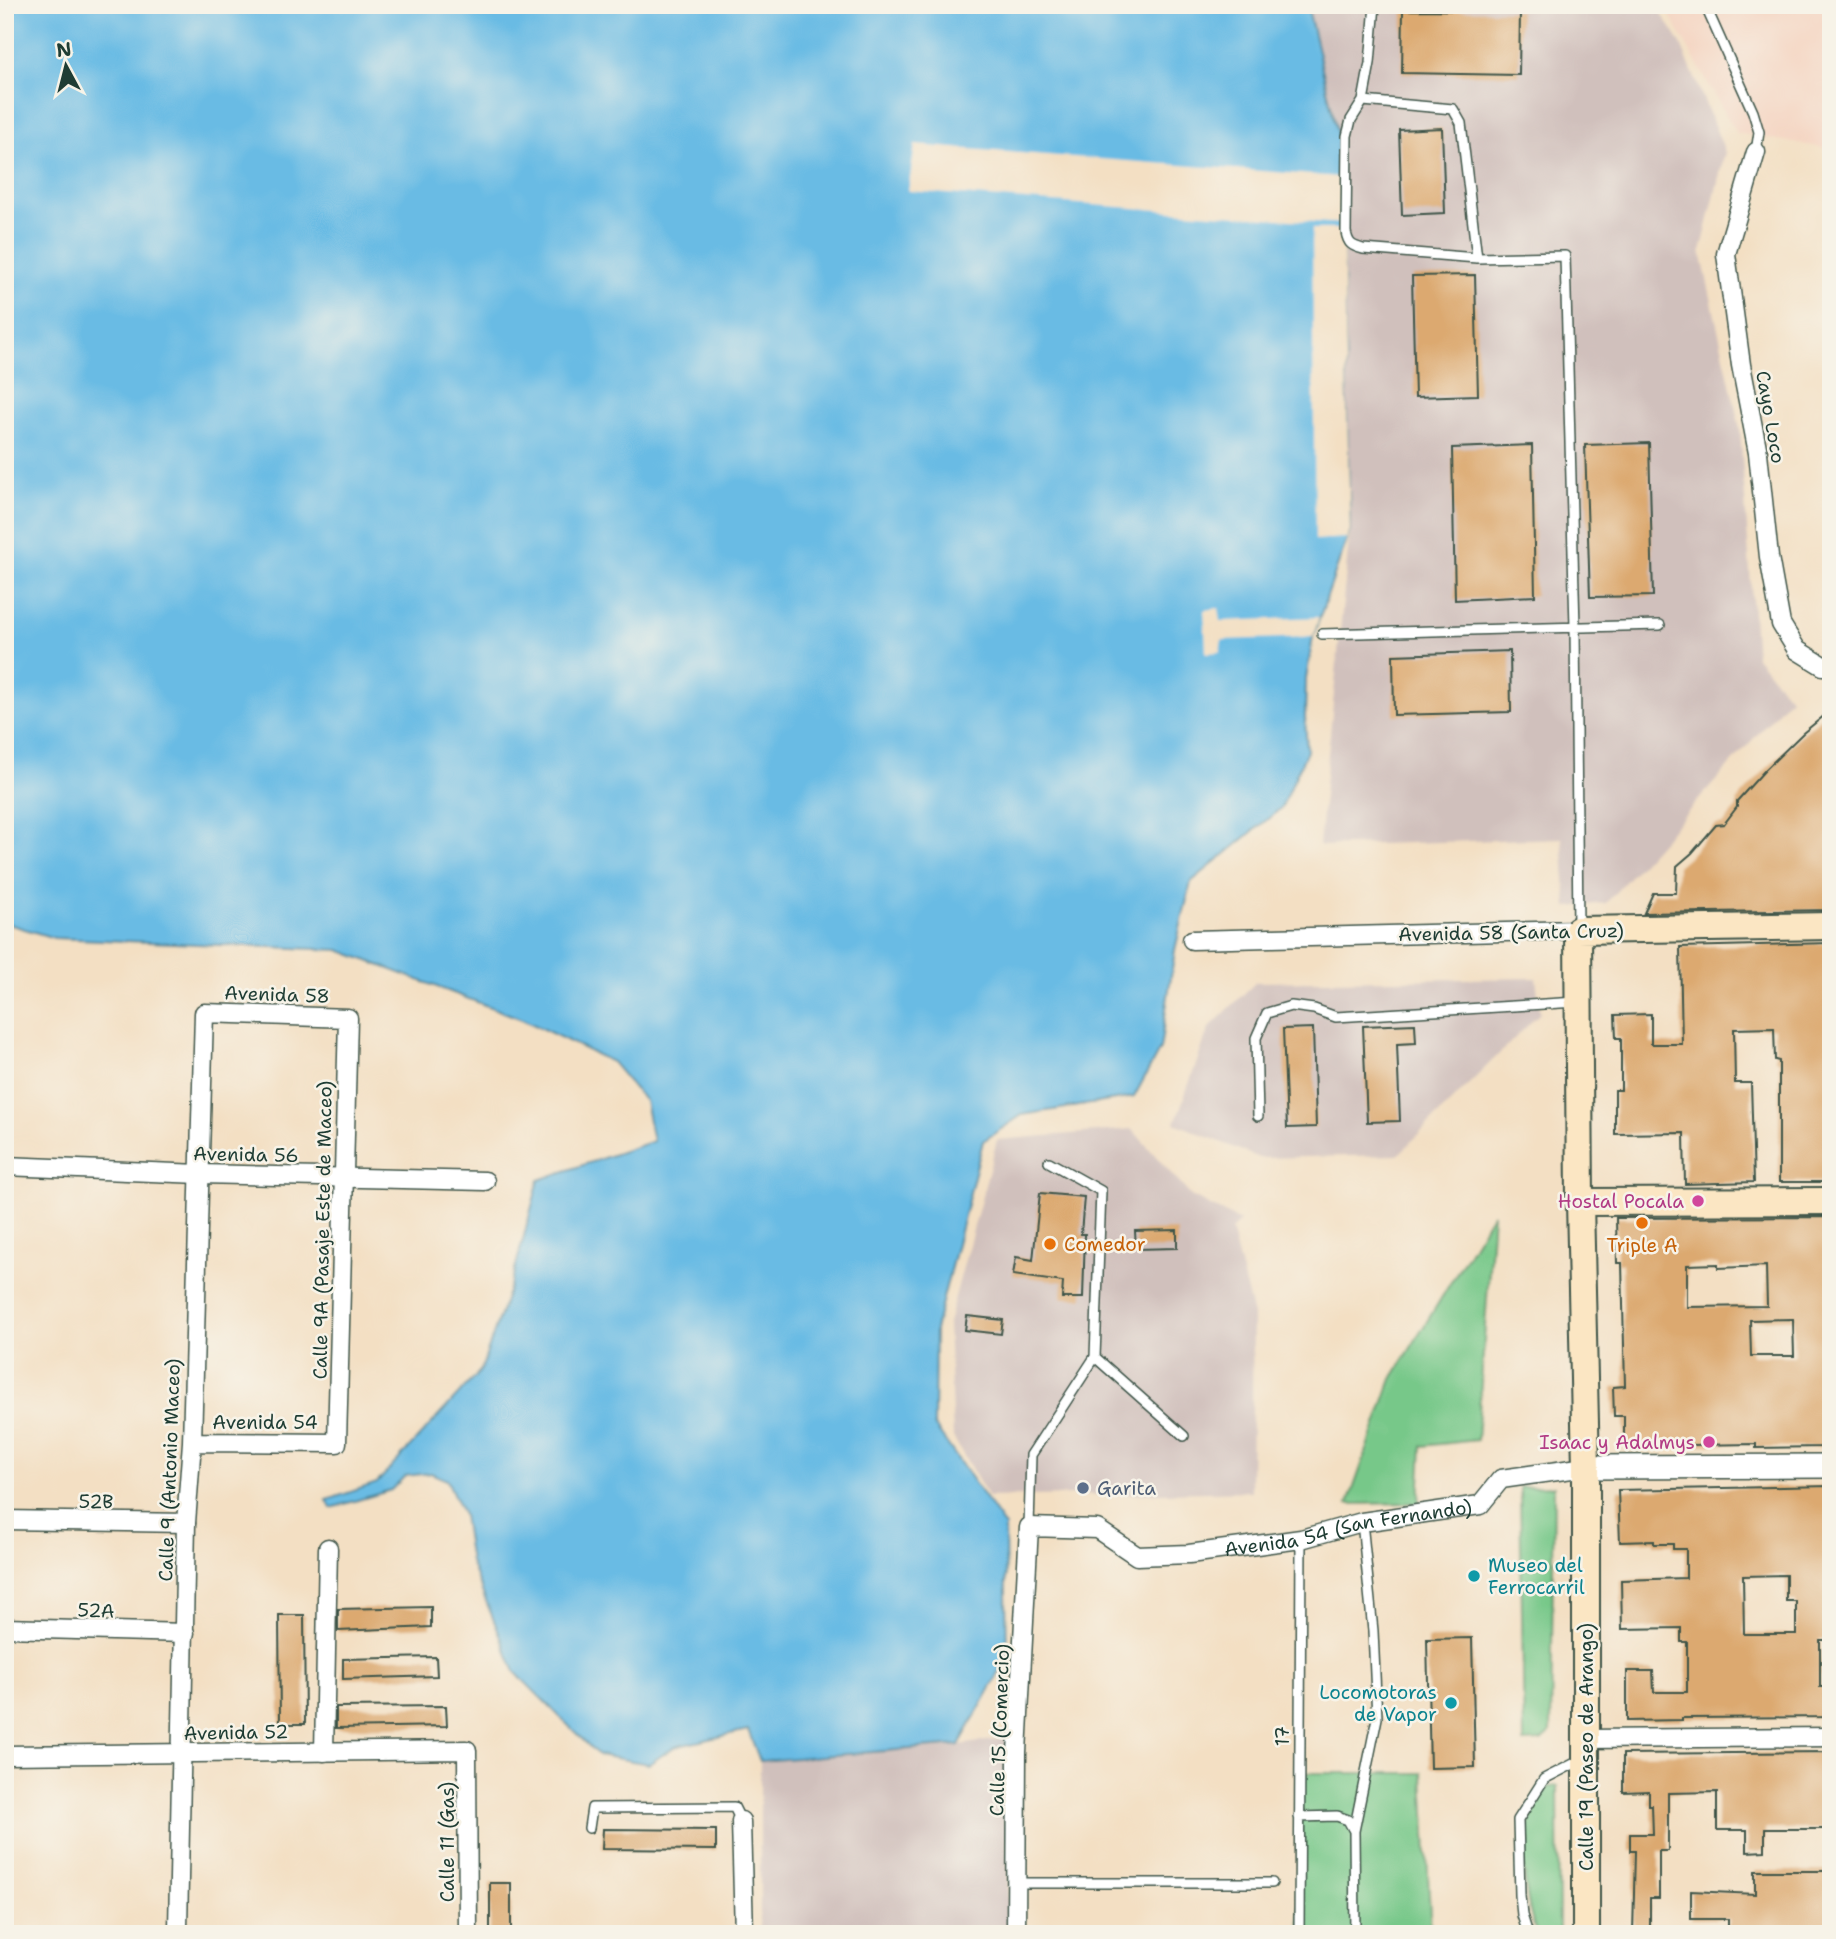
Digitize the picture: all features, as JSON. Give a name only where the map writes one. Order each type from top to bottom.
[{"type":"main road","name":"Avenida 58 (Santa Cruz)","points":[[1578,930],[1831,926]]},
{"type":"main road","name":"Calle 19 (Paseo de Arango)","points":[[1578,930],[1586,1467],[1586,1934]]},
{"type":"main road","points":[[1580,1202],[1831,1201]]},
{"type":"street","name":"Cayo Loco","points":[[1756,152],[1726,254],[1741,365],[1758,453],[1769,557],[1781,624],[1797,650],[1823,666],[1831,666]]},
{"type":"street","name":"Avenida 58 (Santa Cruz)","points":[[1192,940],[1578,930]]},
{"type":"street","name":"Avenida 58","points":[[204,1013],[348,1018]]},
{"type":"street","name":"Calle 9 (Antonio Maceo)","points":[[179,1932],[186,1523],[192,1442],[204,1013]]},
{"type":"street","name":"Calle 9A (Pasaje Este de Maceo)","points":[[337,1443],[348,1018]]},
{"type":"street","name":"Avenida 56","points":[[5,1166],[485,1181]]},
{"type":"street","name":"Avenida 54","points":[[192,1442],[337,1443]]},
{"type":"street","name":"Avenida 54 (San Fernando)","points":[[1029,1527],[1097,1529],[1137,1556],[1189,1554],[1301,1539],[1362,1522],[1480,1505],[1501,1479],[1586,1467],[1831,1466]]},
{"type":"street","name":"52B","points":[[5,1520],[186,1523]]},
{"type":"street","name":"Calle 15 (Comercio)","points":[[1016,1934],[1017,1752],[1029,1527]]},
{"type":"street","points":[[324,1752],[328,1548]]},
{"type":"street","name":"52A","points":[[5,1628],[185,1633]]},
{"type":"street","points":[[1586,1748],[1831,1737]]},
{"type":"street","name":"Avenida 52","points":[[5,1755],[467,1750]]},
{"type":"street","name":"Calle 11 (Gas)","points":[[467,1750],[468,1934]]},
{"type":"street","points":[[741,1821],[744,1934]]},
{"type":"lane","points":[[1375,5],[1370,63],[1363,101],[1351,120],[1347,136],[1347,240],[1352,246],[1363,249],[1477,258],[1565,256],[1575,627],[1578,930]]},
{"type":"lane","points":[[1705,5],[1753,111],[1759,132],[1756,152]]},
{"type":"lane","points":[[1363,101],[1453,109],[1461,123],[1477,258]]},
{"type":"lane","points":[[1322,634],[1660,625]]},
{"type":"lane","points":[[1258,1116],[1256,1038],[1267,1013],[1290,1006],[1314,1009],[1336,1017],[1578,1002]]},
{"type":"lane","points":[[1029,1527],[1031,1455],[1095,1357],[1101,1191],[1049,1162]]},
{"type":"lane","points":[[1095,1357],[1184,1436]]},
{"type":"lane","points":[[1355,1934],[1354,1831],[1377,1718],[1373,1631],[1362,1522]]},
{"type":"lane","name":"17","points":[[1299,1934],[1301,1539]]},
{"type":"lane","points":[[1528,1934],[1522,1916],[1520,1895],[1518,1820],[1545,1779],[1586,1748]]},
{"type":"lane","points":[[589,1828],[592,1808],[734,1807],[741,1821]]},
{"type":"lane","points":[[1299,1817],[1337,1816],[1348,1820],[1354,1831]]},
{"type":"lane","points":[[1016,1883],[1272,1883]]},
{"type":"shaded area","points":[[1307,5],[1656,5],[1680,42],[1725,152],[1701,252],[1740,429],[1756,657],[1790,698],[1606,903],[1567,907],[1562,838],[1319,846],[1350,530],[1340,144]]},
{"type":"shaded area","points":[[1664,5],[1831,5],[1831,149],[1736,133]]},
{"type":"shaded area","points":[[1536,978],[1540,1013],[1398,1155],[1259,1158],[1175,1123],[1209,1028],[1256,982]]},
{"type":"shaded area","points":[[1132,1129],[1191,1196],[1240,1221],[1231,1230],[1253,1315],[1251,1491],[988,1497],[953,1437],[948,1323],[997,1140]]},
{"type":"shaded area","points":[[1007,1738],[1008,1934],[760,1934],[760,1761],[959,1745]]},
{"type":"green space","points":[[1493,1213],[1477,1440],[1422,1446],[1419,1503],[1348,1504],[1392,1379]]},
{"type":"green space","points":[[1554,1486],[1551,1732],[1541,1741],[1524,1742],[1520,1487]]},
{"type":"green space","points":[[1299,1773],[1423,1773],[1431,1934],[1300,1934]]},
{"type":"green space","points":[[1558,1786],[1559,1934],[1537,1934],[1526,1886],[1525,1837],[1534,1811],[1548,1787]]},
{"type":"water","points":[[5,5],[1307,5],[1340,144],[1350,530],[1313,637],[1306,679],[1307,751],[1281,808],[1191,882],[1175,950],[1160,1049],[1134,1097],[1022,1115],[983,1141],[935,1330],[934,1425],[1005,1527],[1007,1659],[959,1745],[760,1761],[748,1730],[674,1747],[649,1764],[598,1755],[515,1672],[470,1562],[463,1515],[447,1480],[431,1473],[405,1476],[391,1490],[331,1508],[327,1500],[377,1483],[481,1370],[513,1277],[539,1180],[653,1141],[645,1101],[612,1062],[522,1019],[339,950],[54,938],[5,923]]},
{"type":"pier","points":[[915,145],[1340,177],[1342,224],[908,191]]},
{"type":"pier","points":[[1312,229],[1343,229],[1350,530],[1347,538],[1315,540]]},
{"type":"pier","points":[[1219,608],[1221,621],[1319,617],[1313,637],[1222,640],[1220,652],[1206,653],[1204,610]]},
{"type":"building","points":[[1403,10],[1520,11],[1519,75],[1402,73]]},
{"type":"building","points":[[1442,128],[1445,213],[1402,215],[1399,130]]},
{"type":"building","points":[[1475,275],[1478,395],[1415,397],[1412,276]]},
{"type":"building","points":[[1649,443],[1653,596],[1590,597],[1585,445]]},
{"type":"building","points":[[1532,445],[1535,596],[1455,600],[1452,448]]},
{"type":"building","points":[[1510,651],[1511,712],[1394,715],[1393,655]]},
{"type":"building","points":[[1831,710],[1831,910],[1644,913],[1653,893],[1676,893],[1677,866],[1716,825],[1724,824],[1737,807],[1737,801],[1765,770]]},
{"type":"building","points":[[1831,943],[1831,1182],[1779,1182],[1779,1061],[1775,1060],[1774,1028],[1734,1029],[1735,1083],[1751,1083],[1754,1182],[1685,1184],[1684,1133],[1615,1134],[1615,1090],[1621,1090],[1621,1038],[1616,1038],[1615,1015],[1651,1014],[1651,1044],[1682,1044],[1680,947]]},
{"type":"building","points":[[1415,1024],[1416,1043],[1397,1044],[1400,1121],[1367,1122],[1363,1026]]},
{"type":"building","points":[[1313,1028],[1316,1127],[1287,1128],[1283,1029]]},
{"type":"building","points":[[1040,1193],[1084,1197],[1081,1234],[1085,1234],[1083,1298],[1062,1298],[1063,1282],[1013,1275],[1016,1257],[1033,1260]]},
{"type":"building","points":[[1830,1217],[1831,1412],[1823,1412],[1823,1447],[1756,1448],[1756,1444],[1624,1446],[1624,1416],[1614,1416],[1613,1387],[1625,1386],[1622,1263],[1617,1263],[1616,1218]],"holes":[[[1718,1264],[1718,1268],[1766,1266],[1767,1306],[1687,1307],[1687,1265]],[[1793,1319],[1794,1356],[1751,1356],[1750,1320]]]},
{"type":"building","points":[[1177,1230],[1177,1248],[1136,1249],[1135,1231]]},
{"type":"building","points":[[967,1316],[1003,1320],[1001,1334],[965,1330]]},
{"type":"building","points":[[1831,1486],[1831,1640],[1820,1640],[1820,1687],[1831,1687],[1831,1717],[1627,1721],[1627,1671],[1653,1671],[1654,1692],[1687,1692],[1687,1642],[1681,1642],[1681,1628],[1622,1629],[1621,1580],[1686,1578],[1686,1549],[1673,1549],[1673,1544],[1654,1544],[1654,1541],[1620,1542],[1618,1490]],"holes":[[[1786,1575],[1786,1601],[1796,1601],[1796,1634],[1744,1634],[1743,1576]]]},
{"type":"building","points":[[431,1607],[431,1627],[338,1631],[338,1609]]},
{"type":"building","points":[[279,1615],[304,1615],[305,1724],[280,1724]]},
{"type":"building","name":"Locomotoras de Vapor","points":[[1472,1638],[1475,1767],[1430,1768],[1427,1639]]},
{"type":"building","points":[[436,1657],[437,1676],[343,1679],[343,1659]]},
{"type":"building","points":[[446,1706],[447,1726],[336,1728],[336,1707]]},
{"type":"building","points":[[1831,1752],[1831,1829],[1765,1829],[1765,1851],[1747,1852],[1747,1830],[1717,1830],[1717,1792],[1668,1793],[1668,1851],[1659,1851],[1659,1898],[1650,1898],[1650,1934],[1633,1934],[1635,1851],[1630,1851],[1630,1834],[1653,1834],[1652,1805],[1649,1805],[1649,1791],[1623,1792],[1623,1754]]},
{"type":"building","points":[[603,1829],[716,1830],[716,1850],[602,1849]]},
{"type":"building","points":[[1755,1871],[1831,1871],[1831,1934],[1728,1934],[1728,1919],[1691,1919],[1691,1891],[1755,1894]]},
{"type":"building","points":[[490,1883],[511,1883],[511,1934],[490,1934]]},
{"type":"place","name":"Hostal Pocala","points":[[1698,1201]]},
{"type":"place","name":"Triple A","points":[[1642,1223]]},
{"type":"place","name":"Comedor","points":[[1050,1244]]},
{"type":"place","name":"Isaac y Adalmys","points":[[1709,1442]]},
{"type":"place","name":"Garita","points":[[1083,1488]]},
{"type":"place","name":"Museo del Ferrocarril","points":[[1474,1576]]},
{"type":"place","name":"Locomotoras de Vapor","points":[[1451,1703]]}]
